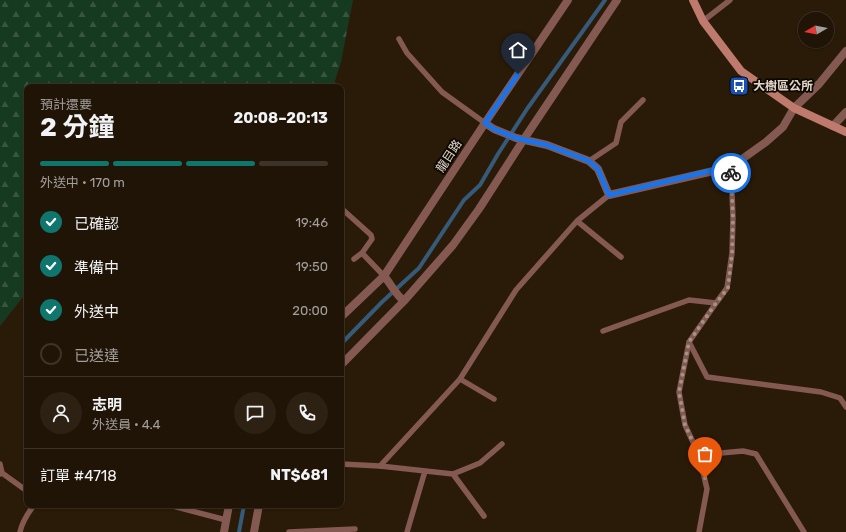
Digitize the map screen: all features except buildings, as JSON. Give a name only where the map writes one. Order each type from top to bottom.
[{"type":"street","name":"龍目路","points":[[344,314],[384,276],[568,0]]},
{"type":"street","points":[[344,362],[452,245],[479,209],[520,139],[617,0]]},
{"type":"street","points":[[693,0],[703,21],[741,71],[794,108],[846,132]]},
{"type":"street","points":[[485,123],[494,129],[520,139],[547,145],[589,161],[598,169],[609,195],[731,166],[766,142],[783,127],[794,108],[819,84],[846,51]]},
{"type":"street","points":[[833,126],[846,112]]},
{"type":"street","points":[[384,276],[402,300]]},
{"type":"street","points":[[224,532],[228,508]]},
{"type":"street","points":[[254,532],[258,508]]},
{"type":"lane","points":[[703,21],[730,0]]},
{"type":"lane","points":[[399,39],[407,54],[442,92],[485,123]]},
{"type":"lane","points":[[589,161],[616,143],[621,122],[643,100]]},
{"type":"lane","points":[[699,532],[707,489],[699,455],[685,425],[679,392],[689,342],[728,288],[732,253],[733,218],[731,166]]},
{"type":"lane","points":[[380,466],[460,379],[516,290],[577,221],[609,195]]},
{"type":"lane","points":[[344,211],[372,235],[372,239],[362,253],[354,259]]},
{"type":"lane","points":[[577,221],[621,257]]},
{"type":"lane","points":[[362,253],[384,276]]},
{"type":"lane","points":[[603,331],[689,300],[716,303]]},
{"type":"lane","points":[[689,342],[707,377],[821,392],[840,398],[846,407]]},
{"type":"lane","points":[[460,379],[494,399]]},
{"type":"lane","points":[[344,464],[380,466],[453,474],[480,463],[502,444]]},
{"type":"lane","points":[[699,455],[744,451],[756,454],[804,532]]},
{"type":"lane","points":[[0,464],[1,474],[24,489]]},
{"type":"lane","points":[[407,532],[425,471]]},
{"type":"lane","points":[[453,474],[484,516]]},
{"type":"lane","points":[[20,532],[32,508]]},
{"type":"lane","points":[[180,508],[226,520]]},
{"type":"lane","points":[[288,532],[355,529]]},
{"type":"green space","points":[[0,0],[353,0],[341,62],[334,84],[24,84],[24,296],[0,326]]},
{"type":"waterway","points":[[344,341],[382,302],[419,268],[464,200],[480,185],[527,109],[605,0]]},
{"type":"waterway","points":[[239,532],[243,508]]},
{"type":"way so far","points":[[705,478],[699,455],[685,425],[679,392],[689,342],[728,288],[732,253],[733,218],[731,173]]},
{"type":"place","name":"大樹區公所","points":[[739,86]]},
{"type":"route","points":[[518,74],[485,123],[494,129],[516,138],[547,145],[589,161],[598,169],[609,195],[731,166],[731,173]]}]
